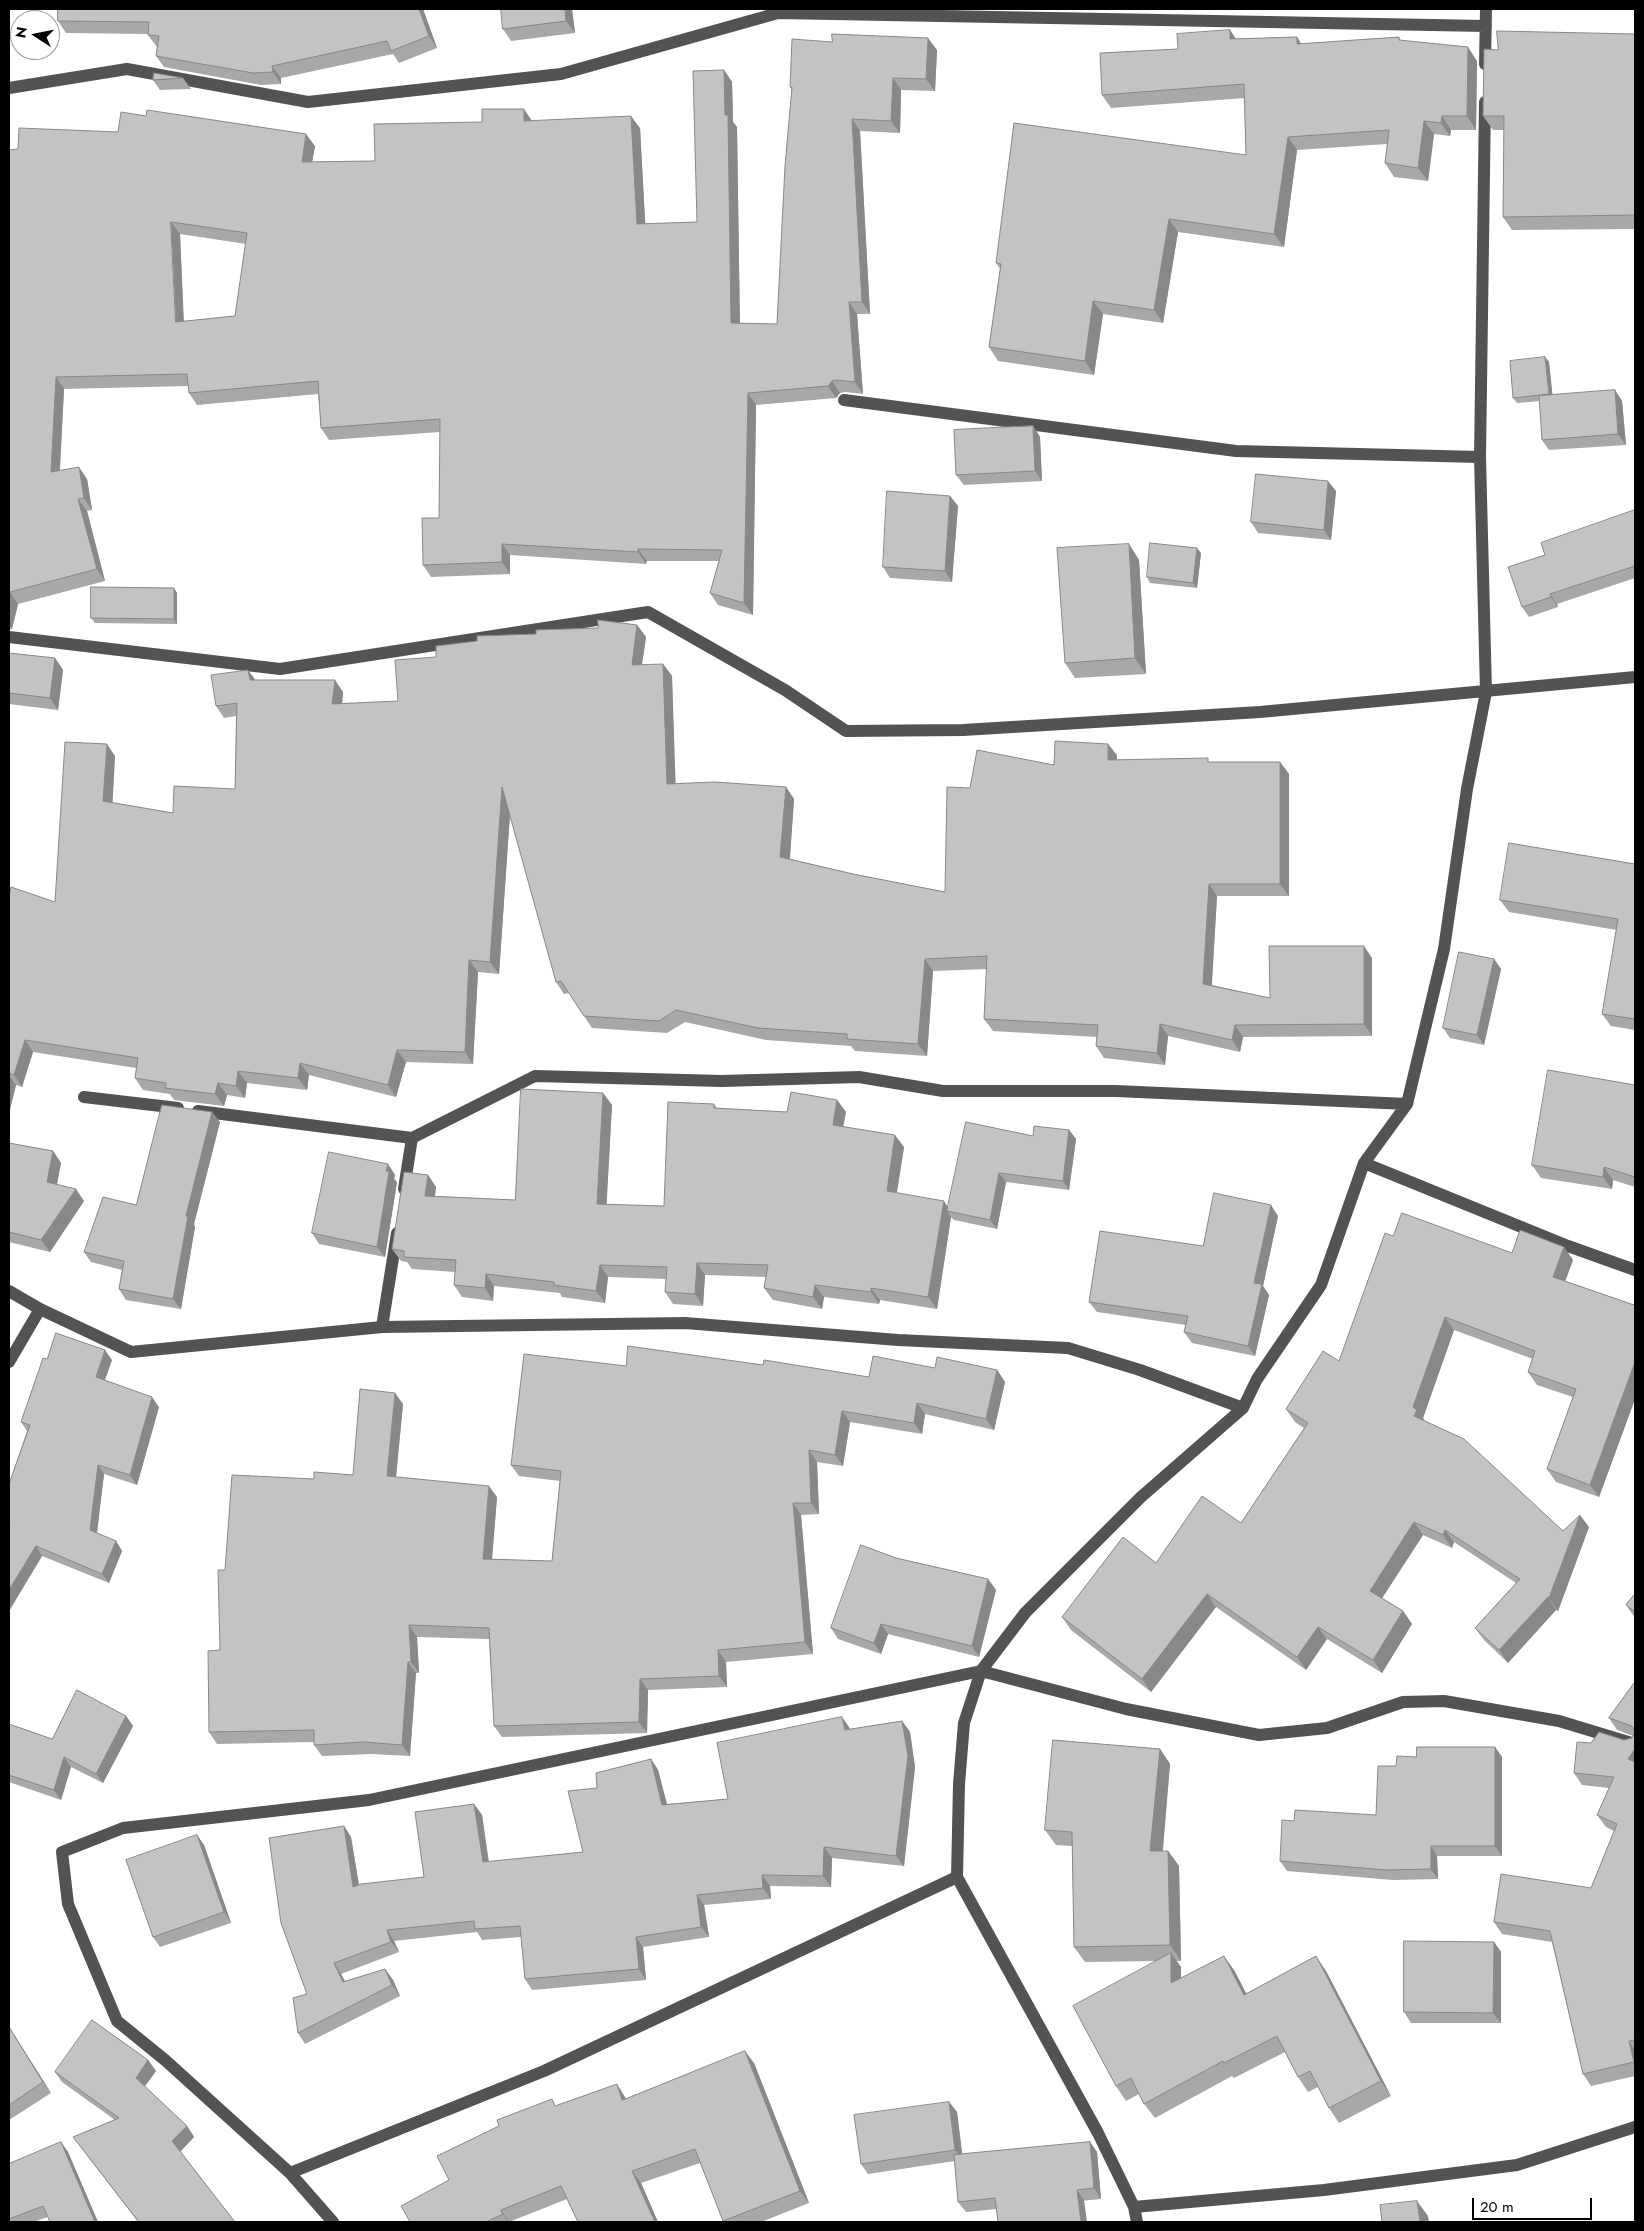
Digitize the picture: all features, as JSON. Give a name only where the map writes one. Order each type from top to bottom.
[{"type":"street","points":[[1137,2222],[1134,2207],[1098,2133],[957,1877],[959,1784],[964,1724],[981,1671],[1026,1613],[1142,1497],[1243,1408],[1257,1379],[1321,1285],[1364,1163],[1408,1104],[1444,950],[1467,789],[1486,692],[1480,457],[1486,9]]},
{"type":"street","points":[[9,88],[127,69],[308,102],[561,74],[778,13],[1486,26]]},
{"type":"street","points":[[844,400],[1236,450],[1480,457]]},
{"type":"street","points":[[9,637],[280,669],[648,612],[785,690],[846,731],[962,730],[1250,713],[1635,678]]},
{"type":"street","points":[[84,1096],[412,1138],[535,1076],[722,1081],[859,1077],[943,1091],[1116,1091],[1408,1104]]},
{"type":"street","points":[[401,1204],[412,1138]]},
{"type":"street","points":[[1364,1163],[1568,1246],[1635,1270]]},
{"type":"street","points":[[382,1327],[398,1223]]},
{"type":"street","points":[[9,1291],[131,1352],[382,1327],[685,1323],[898,1340],[1068,1348],[1140,1370],[1243,1408]]},
{"type":"street","points":[[9,1362],[40,1308]]},
{"type":"street","points":[[333,2222],[290,2173],[165,2060],[117,2021],[68,1904],[62,1852],[123,1828],[369,1800],[981,1671],[1126,1709],[1259,1735],[1327,1728],[1403,1702],[1444,1701],[1558,1721],[1635,1744]]},
{"type":"street","points":[[290,2173],[544,2071],[957,1877]]},
{"type":"street","points":[[1134,2207],[1324,2190],[1518,2165],[1635,2127]]},
{"type":"building","points":[[419,9],[429,36],[391,51],[387,41],[272,66],[273,72],[253,73],[156,56],[159,36],[148,35],[149,22],[60,21],[60,10],[58,10]]},
{"type":"building","points":[[501,9],[565,9],[566,21],[503,29]]},
{"type":"building","points":[[1230,30],[1230,39],[1297,37],[1297,44],[1399,37],[1399,40],[1468,47],[1467,116],[1442,116],[1441,123],[1424,121],[1418,168],[1385,163],[1389,130],[1288,137],[1274,234],[1169,219],[1154,310],[1093,301],[1085,361],[989,347],[1001,264],[996,263],[1014,123],[1246,155],[1244,84],[1102,95],[1100,53],[1178,49],[1177,34]]},
{"type":"building","points":[[1497,31],[1635,34],[1635,215],[1503,217],[1504,116],[1483,116],[1484,49],[1498,50]]},
{"type":"building","points":[[832,34],[928,38],[926,79],[893,78],[891,121],[852,119],[862,302],[849,302],[855,382],[836,380],[832,381],[828,386],[748,393],[744,603],[710,593],[722,550],[638,549],[638,552],[502,544],[502,562],[423,565],[422,518],[439,518],[440,419],[321,428],[318,381],[189,393],[187,374],[56,377],[51,472],[79,467],[84,498],[78,499],[97,569],[10,592],[9,597],[9,150],[18,149],[19,128],[118,132],[121,112],[146,116],[147,110],[306,134],[302,162],[375,161],[374,124],[482,122],[482,109],[524,109],[524,121],[631,116],[637,224],[697,222],[693,71],[724,70],[725,115],[728,115],[731,323],[777,324],[785,166],[792,87],[790,87],[792,39],[832,42]],"holes":[[[171,222],[247,233],[235,316],[176,322]]]},
{"type":"building","points":[[154,73],[183,78],[153,80]]},
{"type":"building","points":[[1545,357],[1549,394],[1513,398],[1510,361]]},
{"type":"building","points":[[1615,390],[1618,434],[1542,440],[1539,396]]},
{"type":"building","points":[[1033,426],[1035,471],[956,475],[954,430]]},
{"type":"building","points":[[1256,474],[1328,481],[1324,530],[1251,522]]},
{"type":"building","points":[[887,491],[950,496],[945,571],[883,567]]},
{"type":"building","points":[[1635,510],[1635,566],[1550,594],[1551,597],[1522,607],[1508,567],[1545,555],[1541,543]]},
{"type":"building","points":[[1150,543],[1197,548],[1193,583],[1147,577]]},
{"type":"building","points":[[1129,544],[1135,658],[1065,663],[1057,548]]},
{"type":"building","points":[[91,587],[174,588],[174,619],[91,618]]},
{"type":"building","points":[[598,620],[637,625],[632,665],[663,664],[667,784],[715,782],[786,787],[780,857],[853,874],[945,892],[947,787],[970,788],[977,750],[1054,765],[1055,741],[1108,744],[1108,760],[1208,758],[1208,762],[1280,762],[1280,884],[1209,884],[1203,984],[1270,998],[1269,946],[1364,946],[1364,1024],[1235,1025],[1232,1040],[1160,1024],[1157,1053],[1096,1046],[1098,1025],[984,1019],[987,956],[925,959],[918,1044],[847,1039],[847,1034],[758,1028],[676,1010],[659,1021],[584,1016],[561,981],[556,982],[502,787],[490,962],[469,960],[465,1052],[397,1050],[388,1085],[300,1063],[298,1078],[238,1071],[236,1086],[218,1083],[215,1094],[165,1088],[166,1083],[135,1078],[138,1058],[25,1040],[14,1075],[9,1073],[9,895],[11,887],[55,902],[65,742],[107,744],[103,801],[173,813],[174,786],[235,789],[237,703],[216,706],[211,675],[248,670],[250,680],[335,680],[332,704],[398,701],[395,660],[436,657],[436,646],[477,641],[477,636],[536,634],[536,630],[598,628]]},
{"type":"building","points":[[9,653],[55,658],[50,698],[9,693]]},
{"type":"building","points":[[1509,843],[1635,864],[1635,1019],[1602,1014],[1618,919],[1500,900]]},
{"type":"building","points":[[1459,952],[1494,959],[1477,1035],[1443,1028]]},
{"type":"building","points":[[1548,1070],[1635,1085],[1635,1177],[1604,1167],[1603,1177],[1532,1165]]},
{"type":"building","points":[[521,1089],[603,1093],[597,1204],[664,1206],[668,1102],[714,1104],[714,1108],[787,1112],[791,1092],[837,1100],[833,1125],[895,1135],[887,1191],[944,1201],[928,1297],[871,1288],[871,1292],[815,1285],[813,1297],[764,1288],[768,1265],[697,1263],[695,1294],[665,1292],[667,1267],[600,1265],[596,1291],[554,1285],[554,1282],[486,1274],[485,1288],[454,1285],[456,1260],[404,1257],[404,1251],[392,1249],[404,1172],[428,1175],[425,1196],[515,1200]]},
{"type":"building","points":[[162,1105],[212,1112],[186,1216],[188,1216],[173,1299],[119,1289],[124,1261],[84,1252],[103,1197],[136,1205]]},
{"type":"building","points":[[966,1122],[1033,1136],[1034,1126],[1069,1130],[1063,1181],[999,1173],[990,1220],[947,1211]]},
{"type":"building","points":[[9,1143],[53,1151],[47,1182],[76,1189],[41,1240],[9,1232]]},
{"type":"building","points":[[329,1152],[388,1164],[386,1171],[389,1172],[377,1247],[312,1233]]},
{"type":"building","points":[[1214,1193],[1271,1205],[1254,1283],[1262,1284],[1248,1346],[1184,1332],[1188,1316],[1089,1302],[1100,1231],[1203,1246]]},
{"type":"building","points":[[1402,1213],[1512,1253],[1520,1230],[1564,1247],[1553,1277],[1634,1305],[1635,1302],[1635,1362],[1590,1485],[1547,1469],[1576,1389],[1528,1372],[1535,1351],[1445,1317],[1413,1407],[1417,1410],[1414,1416],[1464,1439],[1563,1531],[1580,1515],[1549,1598],[1499,1650],[1475,1628],[1520,1579],[1445,1530],[1443,1535],[1414,1522],[1370,1591],[1403,1611],[1373,1660],[1318,1627],[1297,1657],[1207,1594],[1142,1679],[1062,1617],[1123,1537],[1156,1563],[1202,1496],[1241,1523],[1308,1423],[1286,1409],[1323,1351],[1339,1361],[1385,1233],[1393,1236]]},
{"type":"building","points":[[56,1333],[105,1350],[96,1377],[152,1397],[130,1475],[98,1465],[90,1530],[116,1541],[102,1574],[36,1546],[9,1590],[9,1484],[30,1425],[21,1422],[43,1358],[47,1359]]},
{"type":"building","points":[[628,1346],[763,1365],[764,1360],[869,1377],[873,1356],[935,1368],[937,1357],[997,1370],[986,1419],[917,1403],[914,1423],[842,1411],[835,1455],[809,1450],[811,1503],[793,1503],[805,1642],[718,1650],[719,1676],[640,1679],[639,1722],[494,1726],[489,1628],[409,1625],[411,1662],[408,1662],[402,1745],[364,1742],[314,1745],[314,1730],[209,1732],[208,1651],[220,1650],[218,1570],[225,1570],[232,1475],[314,1479],[314,1472],[353,1475],[360,1389],[395,1393],[387,1476],[489,1486],[483,1559],[552,1561],[561,1471],[511,1465],[524,1354],[626,1366]]},
{"type":"building","points":[[861,1545],[896,1558],[988,1579],[972,1646],[881,1624],[874,1643],[831,1628]]},
{"type":"building","points":[[1635,1594],[1635,1612],[1626,1605]]},
{"type":"building","points":[[1635,1682],[1635,1731],[1632,1726],[1609,1718]]},
{"type":"building","points":[[77,1690],[126,1716],[96,1774],[64,1757],[54,1790],[9,1775],[9,1724],[52,1739]]},
{"type":"building","points":[[842,1717],[845,1730],[902,1721],[908,1756],[896,1856],[824,1847],[823,1876],[762,1875],[763,1888],[697,1895],[701,1927],[636,1937],[639,1969],[525,1979],[520,1926],[475,1929],[474,1921],[387,1930],[391,1942],[334,1963],[343,1982],[385,1969],[392,1985],[298,2033],[293,1998],[307,1994],[281,1923],[269,1838],[344,1826],[353,1887],[361,1884],[424,1877],[415,1812],[474,1804],[483,1862],[583,1852],[568,1791],[597,1788],[596,1773],[651,1759],[662,1805],[728,1799],[717,1743]]},
{"type":"building","points":[[1635,1731],[1635,1749],[1628,1759],[1635,1762],[1635,2040],[1629,2041],[1634,2062],[1583,2074],[1550,1931],[1494,1922],[1501,1874],[1591,1888],[1617,1824],[1597,1815],[1614,1777],[1574,1773],[1577,1742],[1591,1743],[1599,1732],[1624,1740],[1632,1738]]},
{"type":"building","points":[[1053,1740],[1160,1749],[1150,1851],[1168,1851],[1170,1945],[1074,1947],[1072,1832],[1045,1830]]},
{"type":"building","points":[[1417,1747],[1495,1747],[1495,1846],[1431,1846],[1431,1869],[1386,1870],[1280,1861],[1282,1820],[1294,1821],[1295,1810],[1376,1815],[1378,1766],[1396,1766],[1397,1756],[1416,1757]]},
{"type":"building","points":[[197,1835],[224,1912],[153,1937],[126,1860]]},
{"type":"building","points":[[1404,1941],[1494,1942],[1493,2013],[1404,2012]]},
{"type":"building","points":[[1171,1953],[1171,1983],[1224,1956],[1244,1995],[1316,1956],[1381,2081],[1329,2108],[1310,2071],[1298,2077],[1277,2036],[1224,2063],[1223,2061],[1144,2104],[1131,2078],[1116,2086],[1073,2006]]},
{"type":"building","points":[[92,2020],[148,2060],[136,2078],[187,2126],[172,2141],[235,2222],[139,2222],[73,2137],[119,2118],[55,2072]]},
{"type":"building","points":[[9,2027],[43,2082],[9,2105]]},
{"type":"building","points":[[745,2051],[800,2191],[723,2221],[695,2149],[632,2171],[655,2222],[578,2222],[561,2186],[501,2210],[503,2214],[486,2222],[410,2222],[401,2206],[449,2180],[437,2156],[499,2126],[497,2120],[552,2099],[555,2106],[617,2084],[622,2100]]},
{"type":"building","points":[[949,2102],[955,2150],[861,2164],[854,2115]]},
{"type":"building","points":[[61,2142],[95,2222],[50,2222],[43,2206],[9,2219],[9,2164]]},
{"type":"building","points":[[1090,2142],[1094,2188],[1077,2190],[1081,2222],[998,2222],[995,2198],[958,2202],[954,2155]]},
{"type":"building","points":[[1417,2201],[1420,2222],[1382,2222],[1380,2205]]}]
